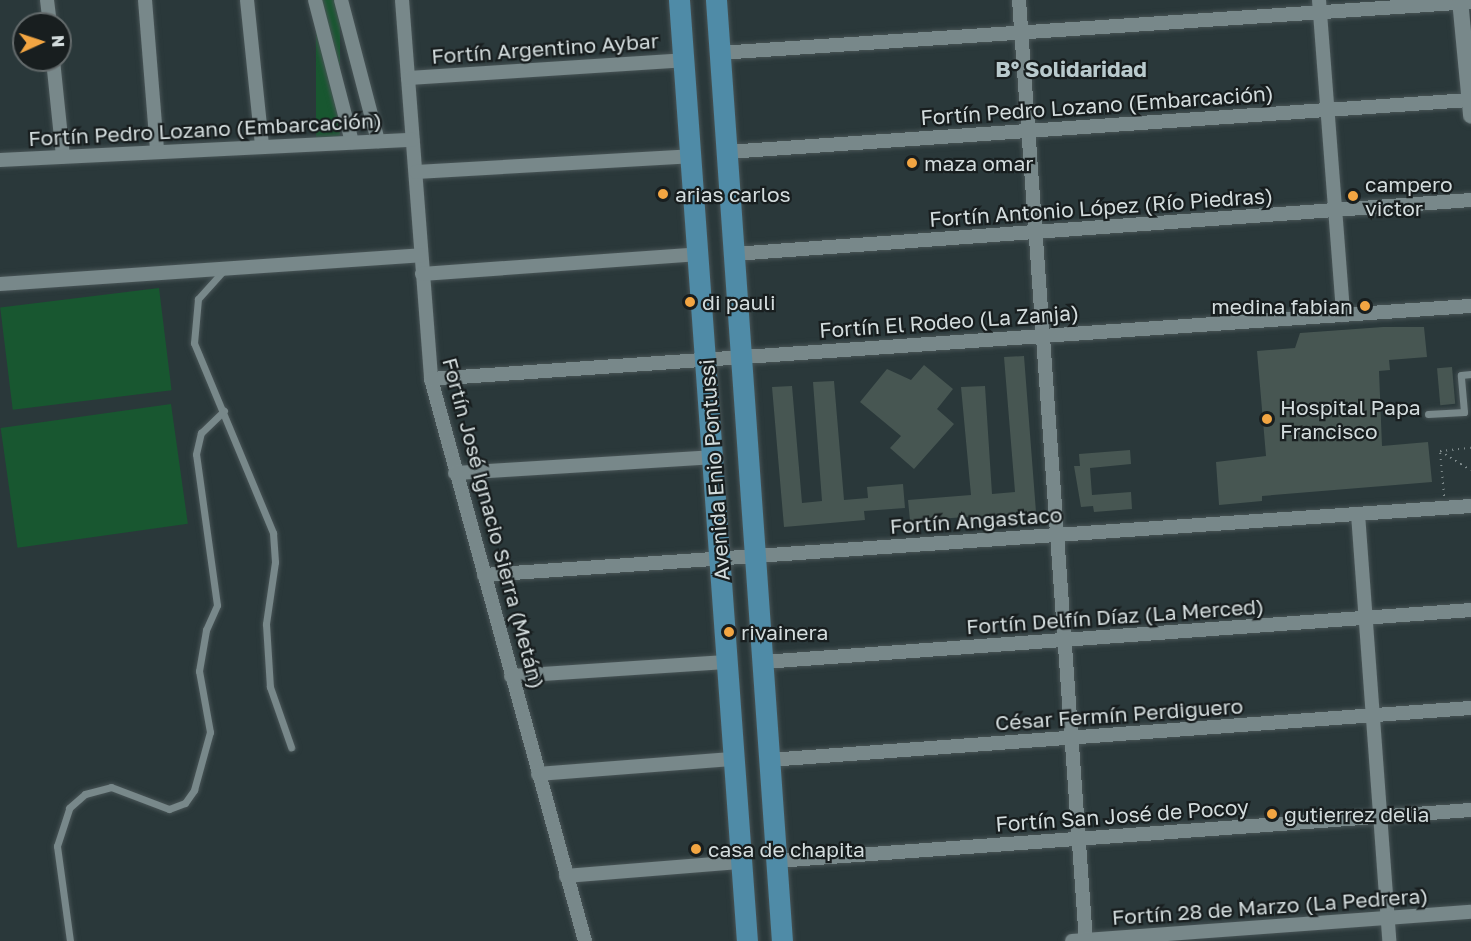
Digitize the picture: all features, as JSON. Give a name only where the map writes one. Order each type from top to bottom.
[{"type":"main road","name":"Avenida Enio Pontussi","points":[[679,0],[747,941]]},
{"type":"main road","name":"Avenida Enio Pontussi","points":[[716,0],[782,941]]},
{"type":"street","points":[[145,0],[157,150]]},
{"type":"street","points":[[247,0],[261,145]]},
{"type":"street","points":[[315,0],[352,142]]},
{"type":"street","points":[[341,0],[378,141]]},
{"type":"street","name":"Fortín José Ignacio Sierra (Metán)","points":[[402,0],[431,379],[585,941]]},
{"type":"street","points":[[1019,0],[1041,336],[1058,535],[1086,940]]},
{"type":"street","points":[[719,53],[1022,32],[1320,6],[1463,2],[1470,107]]},
{"type":"street","points":[[1320,6],[1343,315]]},
{"type":"street","name":"Fortín Argentino Aybar","points":[[408,78],[684,60]]},
{"type":"street","points":[[54,72],[63,156]]},
{"type":"street","name":"Fortín Pedro Lozano (Embarcación)","points":[[727,152],[1328,110],[1470,107]]},
{"type":"street","name":"Fortín Pedro Lozano (Embarcación)","points":[[0,160],[157,150],[413,140]]},
{"type":"street","points":[[416,172],[691,156]]},
{"type":"street","name":"Fortín Antonio López (Río Piedras)","points":[[734,254],[1471,200]]},
{"type":"street","points":[[422,274],[699,254]]},
{"type":"street","points":[[0,284],[421,255]]},
{"type":"street","name":"Fortín El Rodeo (La Zanja)","points":[[431,379],[1471,306]]},
{"type":"street","points":[[455,473],[713,457]]},
{"type":"street","name":"Fortín Angastaco","points":[[484,575],[1471,506]]},
{"type":"street","points":[[1358,514],[1389,941]]},
{"type":"street","name":"Fortín Delfín Díaz (La Merced)","points":[[762,662],[1471,610]]},
{"type":"street","points":[[511,676],[727,662]]},
{"type":"street","name":"César Fermín Perdiguero","points":[[769,760],[1471,708]]},
{"type":"street","points":[[538,774],[734,759]]},
{"type":"street","name":"Fortín San José de Pocoy","points":[[776,861],[1471,810]]},
{"type":"street","points":[[566,876],[741,862]]},
{"type":"street","name":"Fortín 28 de Marzo (La Pedrera)","points":[[1072,941],[1471,912]]},
{"type":"lane","points":[[224,270],[198,299],[192,328],[198,357],[224,411],[273,533],[275,562],[266,624],[270,687],[291,747]]},
{"type":"lane","points":[[1428,414],[1464,412],[1461,375],[1471,374]]},
{"type":"lane","points":[[70,941],[57,846],[69,808],[85,794],[111,787],[169,809],[184,803],[194,790],[210,732],[200,671],[206,630],[217,605],[196,453],[201,433],[224,411]]},
{"type":"path","points":[[1440,451],[1471,448]]},
{"type":"path","points":[[1440,451],[1471,469]]},
{"type":"path","points":[[1440,451],[1445,508]]},
{"type":"green space","points":[[316,0],[340,0],[340,146],[316,146]]},
{"type":"green space","points":[[159,288],[172,390],[13,410],[0,307]]},
{"type":"green space","points":[[171,404],[188,524],[18,548],[1,428]]},
{"type":"building","points":[[1383,327],[1424,327],[1427,357],[1389,360],[1390,370],[1379,371],[1382,446],[1428,442],[1432,482],[1262,496],[1262,501],[1219,505],[1216,462],[1266,456],[1257,351],[1295,348],[1300,333]]},
{"type":"building","points":[[1024,356],[1036,512],[910,521],[908,500],[971,495],[961,387],[985,386],[992,494],[1015,492],[1004,357]]},
{"type":"building","points":[[924,365],[953,389],[937,409],[954,424],[914,469],[890,448],[901,436],[860,402],[887,369],[911,380]]},
{"type":"building","points":[[1452,367],[1455,404],[1440,405],[1437,368]]},
{"type":"building","points":[[834,381],[844,500],[868,498],[867,487],[903,484],[905,508],[864,511],[865,520],[784,527],[772,387],[792,386],[802,503],[822,501],[813,382]]},
{"type":"building","points":[[1130,450],[1131,464],[1090,468],[1092,495],[1131,492],[1132,509],[1094,512],[1093,506],[1081,507],[1074,466],[1080,466],[1079,454]]},
{"type":"place","name":"maza omar","points":[[912,163]]},
{"type":"place","name":"arias carlos","points":[[663,194]]},
{"type":"place","name":"campero victor","points":[[1353,196]]},
{"type":"place","name":"di pauli","points":[[690,302]]},
{"type":"place","name":"medina fabian","points":[[1365,306]]},
{"type":"place","name":"Hospital Papa Francisco","points":[[1267,419]]},
{"type":"place","name":"rivainera","points":[[729,632]]},
{"type":"place","name":"gutierrez delia","points":[[1272,814]]},
{"type":"place","name":"casa de chapita","points":[[696,849]]},
{"type":"district","name":"B° Solidaridad","points":[[1071,69]]}]
